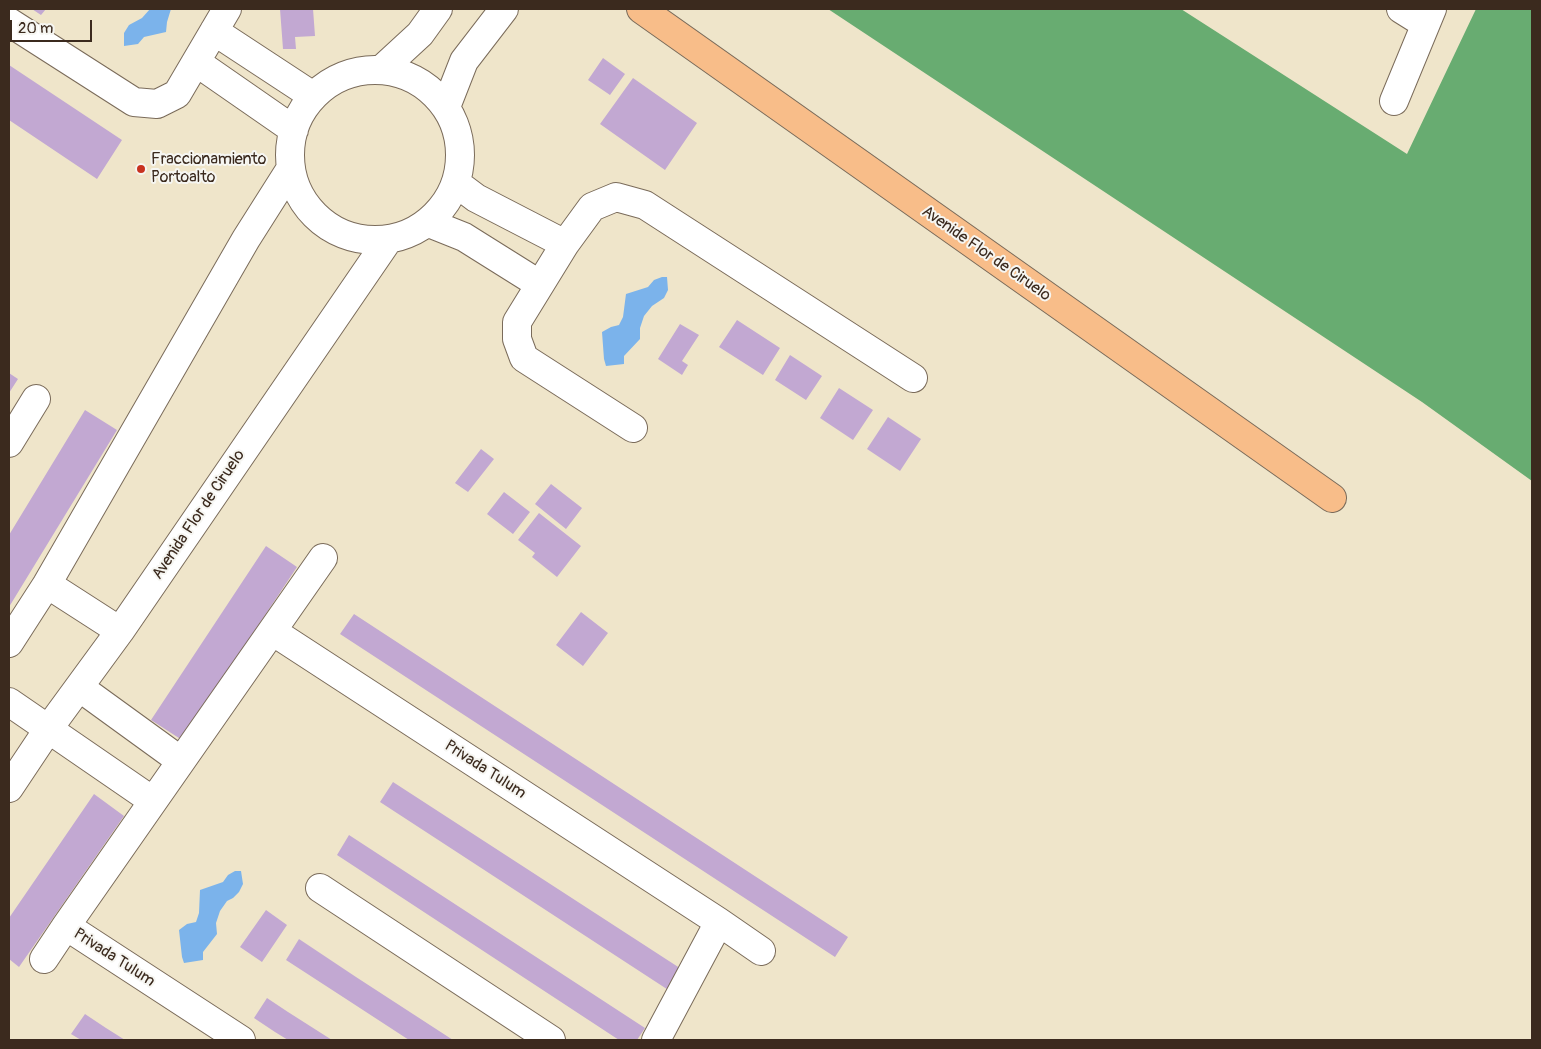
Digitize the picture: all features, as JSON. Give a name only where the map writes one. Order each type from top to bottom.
[{"type":"main road","name":"Avenide Flor de Ciruelo","points":[[641,9],[1332,498]]},
{"type":"street","points":[[382,69],[420,34],[438,9]]},
{"type":"street","points":[[446,107],[464,61],[504,9]]},
{"type":"street","points":[[1394,101],[1428,16],[1401,9]]},
{"type":"street","points":[[9,22],[134,102],[157,104],[177,94],[220,20],[313,96]]},
{"type":"street","points":[[196,62],[294,130]]},
{"type":"street","points":[[382,69],[407,75],[429,88],[446,107],[457,131],[461,157],[456,183],[445,205],[429,223],[409,234],[388,240],[361,240],[336,232],[314,216],[299,194],[291,168],[290,149],[294,130],[301,112],[313,96],[333,80],[356,71],[382,69]]},
{"type":"street","points":[[9,643],[47,584],[246,239],[291,168]]},
{"type":"street","points":[[456,183],[476,198],[565,244]]},
{"type":"street","points":[[633,428],[524,358],[517,339],[517,322],[565,244],[592,207],[616,197],[644,204],[913,378]]},
{"type":"street","points":[[429,223],[464,237],[539,284]]},
{"type":"street","name":"Avenida Flor de Ciruelo","points":[[9,788],[49,728],[120,631],[388,240]]},
{"type":"street","points":[[9,442],[36,400]]},
{"type":"street","points":[[272,631],[324,558]]},
{"type":"street","points":[[47,584],[120,631]]},
{"type":"street","name":"Privada Tulum","points":[[241,1040],[66,926],[272,631],[761,951]]},
{"type":"street","points":[[79,686],[181,761]]},
{"type":"street","points":[[9,702],[153,801]]},
{"type":"street","points":[[320,888],[551,1040]]},
{"type":"street","points":[[656,1040],[718,922]]},
{"type":"street","points":[[44,959],[66,926]]},
{"type":"green space","points":[[828,9],[1181,9],[1407,154],[1476,9],[1532,9],[1532,481],[1422,402]]},
{"type":"water","points":[[150,9],[171,9],[166,32],[144,37],[138,44],[124,46],[124,33],[129,25],[142,18]]},
{"type":"water","points":[[667,277],[668,290],[664,298],[652,306],[644,316],[640,328],[640,339],[624,356],[624,364],[606,366],[602,332],[619,325],[623,317],[626,294],[648,287],[654,280]]},
{"type":"water","points":[[235,871],[241,871],[243,884],[239,892],[227,901],[220,911],[216,923],[217,934],[203,952],[203,960],[184,963],[179,930],[187,924],[196,922],[199,913],[200,890],[223,882],[228,875]]},
{"type":"building","points":[[32,9],[46,9],[41,15]]},
{"type":"building","points":[[280,9],[313,9],[315,36],[295,37],[296,49],[283,49]]},
{"type":"building","points":[[603,58],[625,74],[610,95],[588,80]]},
{"type":"building","points":[[9,65],[122,140],[97,179],[9,120]]},
{"type":"building","points":[[633,78],[697,123],[665,170],[600,124]]},
{"type":"building","points":[[737,320],[780,348],[763,375],[719,347]]},
{"type":"building","points":[[680,324],[699,335],[682,361],[688,365],[682,375],[658,359]]},
{"type":"building","points":[[790,355],[822,376],[806,400],[775,380]]},
{"type":"building","points":[[9,373],[18,379],[9,393]]},
{"type":"building","points":[[839,388],[873,410],[853,440],[820,418]]},
{"type":"building","points":[[85,410],[117,430],[9,607],[9,535]]},
{"type":"building","points":[[888,417],[921,439],[900,471],[867,449]]},
{"type":"building","points":[[481,449],[494,459],[468,492],[455,483]]},
{"type":"building","points":[[551,484],[582,508],[566,529],[535,504]]},
{"type":"building","points":[[504,492],[530,512],[513,534],[487,514]]},
{"type":"building","points":[[539,513],[581,546],[557,577],[532,557],[535,553],[518,540]]},
{"type":"building","points":[[266,546],[297,567],[182,740],[151,720]]},
{"type":"building","points":[[581,612],[608,633],[583,666],[556,645]]},
{"type":"building","points":[[354,614],[848,937],[835,957],[340,634]]},
{"type":"building","points":[[393,782],[689,974],[676,995],[380,802]]},
{"type":"building","points":[[94,794],[124,816],[19,967],[9,959],[9,918]]},
{"type":"building","points":[[349,835],[645,1028],[637,1040],[619,1040],[337,855]]},
{"type":"building","points":[[266,910],[287,925],[262,962],[240,947]]},
{"type":"building","points":[[299,939],[453,1040],[409,1040],[286,960]]},
{"type":"building","points":[[267,998],[332,1040],[288,1040],[275,1032],[254,1018]]},
{"type":"building","points":[[85,1014],[125,1040],[81,1040],[71,1034]]},
{"type":"place","name":"Fraccionamiento Portoalto","points":[[141,169]]}]
